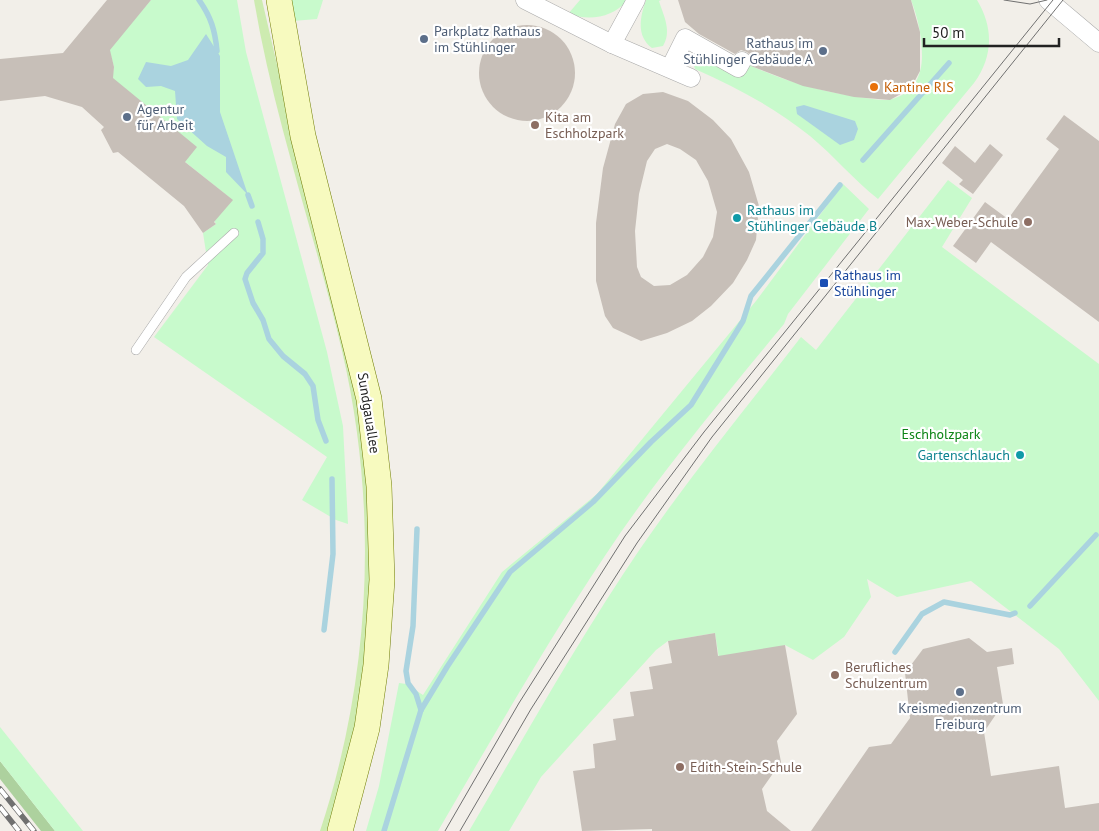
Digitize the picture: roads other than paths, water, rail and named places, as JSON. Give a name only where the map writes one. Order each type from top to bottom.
[{"type":"street","name":"Sundgauallee","points":[[279,0],[303,136],[369,399],[379,486],[382,580],[376,665],[367,728],[340,831]]},
{"type":"street","points":[[525,0],[612,44],[691,78]]},
{"type":"street","points":[[612,44],[636,0]]},
{"type":"street","points":[[1048,0],[1099,43]]},
{"type":"street","points":[[670,68],[685,38],[738,68],[742,61]]},
{"type":"lane","points":[[136,350],[186,277],[234,233]]},
{"type":"water","points":[[206,34],[220,56],[220,112],[248,195],[226,172],[226,157],[207,146],[177,119],[175,91],[161,86],[146,87],[138,79],[146,62],[171,66],[188,60]]},
{"type":"water","points":[[804,105],[855,121],[858,129],[854,140],[840,145],[797,114],[796,107]]},
{"type":"waterway","points":[[199,0],[212,24],[217,51]]},
{"type":"waterway","points":[[863,160],[949,63]]},
{"type":"waterway","points":[[384,831],[421,710],[510,572],[593,502],[651,442],[691,405],[743,321],[751,296],[840,185]]},
{"type":"waterway","points":[[248,195],[252,206]]},
{"type":"waterway","points":[[258,222],[263,239],[263,253],[247,273],[245,279],[269,339],[283,356],[305,374],[313,386],[318,420],[326,441]]},
{"type":"waterway","points":[[324,630],[333,554],[332,479]]},
{"type":"waterway","points":[[417,529],[413,626],[406,671],[408,683],[416,694],[421,710]]},
{"type":"waterway","points":[[1030,606],[1096,535]]},
{"type":"waterway","points":[[895,652],[922,614],[944,602],[1010,615],[1015,613]]},
{"type":"tram line","points":[[1004,0],[1030,4],[1047,0]]},
{"type":"tram line","points":[[445,831],[519,703],[625,536],[704,432],[1053,0]]},
{"type":"tram line","points":[[460,831],[531,709],[637,543],[712,437],[1063,0]]},
{"type":"railway","points":[[0,789],[34,831]]},
{"type":"railway","points":[[0,807],[19,831]]},
{"type":"place","name":"Parkplatz Rathaus im Stühlinger","points":[[424,39]]},
{"type":"place","name":"Rathaus im Stühlinger Gebäude A","points":[[823,51]]},
{"type":"place","name":"Kantine RIS","points":[[874,87]]},
{"type":"place","name":"Agentur für Arbeit","points":[[127,117]]},
{"type":"place","name":"Kita am Eschholzpark","points":[[535,125]]},
{"type":"place","name":"Rathaus im Stühlinger Gebäude B","points":[[737,218]]},
{"type":"place","name":"Max-Weber-Schule","points":[[1028,222]]},
{"type":"place","name":"Rathaus im Stühlinger","points":[[824,283]]},
{"type":"place","name":"Gartenschlauch","points":[[1020,455]]},
{"type":"place","name":"Berufliches Schulzentrum","points":[[835,675]]},
{"type":"place","name":"Kreismedienzentrum Freiburg","points":[[960,692]]},
{"type":"place","name":"Edith-Stein-Schule","points":[[680,767]]},
{"type":"park label","name":"Eschholzpark","points":[[941,434]]}]
